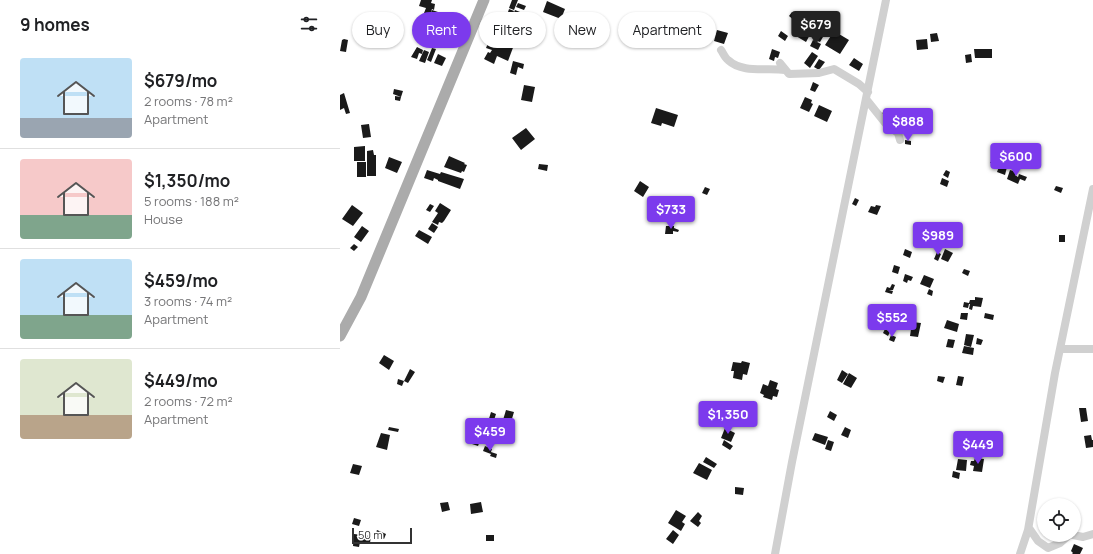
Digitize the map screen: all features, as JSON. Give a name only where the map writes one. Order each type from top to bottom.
[{"type":"main road","points":[[340,336],[361,297],[484,0]]},
{"type":"street","points":[[775,554],[792,462],[886,0]]},
{"type":"street","points":[[721,50],[727,60],[737,66],[757,70],[782,67],[789,74],[801,75],[819,73],[834,69],[860,84],[886,124],[898,133],[900,140]]},
{"type":"street","points":[[1020,554],[1029,528],[1060,349],[1093,188]]},
{"type":"street","points":[[1060,349],[1093,349]]},
{"type":"street","points":[[1029,528],[1037,540]]},
{"type":"street","points":[[1081,537],[1093,534]]},
{"type":"street","points":[[1039,542],[1048,548],[1061,542]]},
{"type":"building","points":[[421,0],[432,0],[431,3],[435,4],[434,10],[432,9],[431,12],[424,12],[426,8],[419,6]]},
{"type":"building","points":[[512,0],[518,0],[514,10],[509,8]]},
{"type":"building","points":[[547,1],[565,9],[564,12],[554,12],[554,16],[543,12]]},
{"type":"building","points":[[518,3],[526,6],[524,10],[516,7]]},
{"type":"building","points":[[509,9],[514,11],[514,12],[508,12]]},
{"type":"building","points":[[792,12],[798,17],[795,21],[789,16]]},
{"type":"building","points":[[802,25],[812,31],[806,42],[796,36]]},
{"type":"building","points":[[717,30],[728,33],[724,44],[716,42]]},
{"type":"building","points":[[781,31],[788,36],[785,41],[778,36]]},
{"type":"building","points":[[834,31],[849,40],[840,54],[825,45]]},
{"type":"building","points":[[937,33],[939,41],[931,42],[930,34]]},
{"type":"building","points":[[818,34],[823,37],[820,42],[815,40]]},
{"type":"building","points":[[927,39],[928,49],[917,50],[916,40]]},
{"type":"building","points":[[342,40],[348,40],[346,52],[340,51]]},
{"type":"building","points":[[813,40],[821,44],[818,50],[810,46]]},
{"type":"building","points":[[416,48],[423,50],[422,54],[419,53],[417,59],[411,57]]},
{"type":"building","points":[[432,48],[436,49],[431,62],[427,60]]},
{"type":"building","points":[[486,48],[513,48],[508,61],[497,56],[494,64],[484,59],[488,52],[490,53],[492,50]]},
{"type":"building","points":[[772,49],[780,52],[778,58],[775,57],[774,61],[769,59]]},
{"type":"building","points":[[974,49],[992,49],[992,58],[975,58]]},
{"type":"building","points":[[424,50],[429,52],[425,63],[419,61]]},
{"type":"building","points":[[812,52],[818,56],[810,68],[804,63]]},
{"type":"building","points":[[438,54],[446,58],[442,66],[434,63]]},
{"type":"building","points":[[971,54],[972,62],[966,63],[965,55]]},
{"type":"building","points":[[854,58],[863,64],[859,71],[849,65]]},
{"type":"building","points":[[819,59],[825,62],[819,70],[814,67]]},
{"type":"building","points":[[513,61],[524,64],[523,69],[518,67],[516,75],[510,73]]},
{"type":"building","points":[[813,82],[819,85],[815,92],[810,90]]},
{"type":"building","points":[[524,85],[535,87],[532,102],[521,100]]},
{"type":"building","points":[[394,89],[403,91],[401,97],[393,94]]},
{"type":"building","points":[[344,93],[350,113],[346,114],[344,108],[340,110],[340,95]]},
{"type":"building","points":[[395,96],[401,97],[400,101],[395,100]]},
{"type":"building","points":[[805,97],[812,100],[811,103],[813,104],[809,112],[800,108]]},
{"type":"building","points":[[819,105],[832,111],[827,122],[814,116]]},
{"type":"building","points":[[656,108],[678,115],[674,127],[662,123],[661,126],[651,123]]},
{"type":"building","points":[[884,110],[894,114],[891,120],[881,116]]},
{"type":"building","points":[[895,120],[902,123],[899,129],[892,126]]},
{"type":"building","points":[[369,124],[371,137],[363,138],[361,125]]},
{"type":"building","points":[[526,128],[535,139],[521,150],[512,138]]},
{"type":"building","points":[[905,140],[911,141],[911,145],[905,144]]},
{"type":"building","points":[[365,146],[365,161],[354,161],[354,147]]},
{"type":"building","points":[[373,150],[374,155],[376,155],[376,176],[367,176],[367,151]]},
{"type":"building","points":[[449,156],[467,165],[464,172],[462,171],[461,173],[444,167]]},
{"type":"building","points":[[389,157],[402,162],[397,173],[385,168]]},
{"type":"building","points":[[992,160],[1000,161],[1000,164],[990,163]]},
{"type":"building","points":[[357,162],[366,162],[366,177],[357,177]]},
{"type":"building","points":[[539,164],[548,165],[547,171],[538,169]]},
{"type":"building","points":[[1000,164],[1007,167],[1005,175],[997,172]]},
{"type":"building","points":[[427,170],[440,174],[441,172],[464,179],[460,189],[438,181],[434,178],[433,181],[424,178]]},
{"type":"building","points":[[946,170],[950,172],[948,178],[943,175]]},
{"type":"building","points":[[1010,170],[1016,172],[1015,175],[1018,177],[1019,174],[1027,177],[1025,181],[1020,179],[1018,184],[1007,179]]},
{"type":"building","points":[[942,178],[949,181],[947,187],[940,184]]},
{"type":"building","points":[[640,181],[649,187],[643,197],[634,191]]},
{"type":"building","points":[[1056,186],[1063,188],[1061,193],[1054,190]]},
{"type":"building","points":[[705,187],[710,189],[707,195],[702,193]]},
{"type":"building","points":[[855,198],[859,200],[856,206],[852,204]]},
{"type":"building","points":[[440,203],[451,210],[444,221],[442,223],[439,222],[438,225],[432,222],[438,213],[435,211]]},
{"type":"building","points":[[430,204],[434,206],[430,212],[426,210]]},
{"type":"building","points":[[352,205],[363,213],[353,226],[342,219]]},
{"type":"building","points":[[876,205],[881,206],[877,215],[868,212],[871,206],[875,207]]},
{"type":"building","points":[[432,223],[438,227],[434,233],[428,229]]},
{"type":"building","points":[[362,226],[369,231],[361,242],[354,237]]},
{"type":"building","points":[[666,226],[674,226],[674,228],[679,230],[678,232],[673,231],[673,234],[665,234]]},
{"type":"building","points":[[419,230],[432,237],[428,244],[415,236]]},
{"type":"building","points":[[1059,235],[1065,235],[1065,242],[1059,242]]},
{"type":"building","points":[[354,244],[358,247],[354,251],[350,248]]},
{"type":"building","points":[[905,249],[912,252],[910,258],[903,255]]},
{"type":"building","points":[[945,249],[953,253],[948,262],[941,259]]},
{"type":"building","points":[[937,252],[941,254],[938,261],[934,259]]},
{"type":"building","points":[[894,265],[900,267],[898,274],[892,272]]},
{"type":"building","points":[[964,269],[970,271],[968,276],[962,273]]},
{"type":"building","points":[[905,274],[913,277],[911,281],[908,280],[907,283],[903,281]]},
{"type":"building","points":[[924,275],[934,279],[930,288],[920,284]]},
{"type":"building","points":[[892,284],[895,285],[893,290],[889,290],[893,291],[892,294],[885,292],[887,287],[890,288]]},
{"type":"building","points":[[929,289],[933,291],[932,296],[927,294]]},
{"type":"building","points":[[975,297],[983,298],[981,307],[973,306],[972,310],[969,309],[969,304],[968,308],[963,307],[964,302],[969,303],[970,300],[975,300]]},
{"type":"building","points":[[961,313],[968,313],[967,320],[960,319]]},
{"type":"building","points":[[985,313],[994,315],[993,320],[984,318]]},
{"type":"building","points":[[947,320],[959,324],[957,332],[944,328]]},
{"type":"building","points":[[912,322],[921,323],[918,337],[910,336]]},
{"type":"building","points":[[887,324],[894,327],[892,332],[886,329]]},
{"type":"building","points":[[885,329],[890,332],[888,336],[883,333]]},
{"type":"building","points":[[966,334],[974,335],[971,347],[964,345]]},
{"type":"building","points":[[891,335],[896,337],[894,342],[889,340]]},
{"type":"building","points":[[977,338],[983,340],[981,345],[976,344]]},
{"type":"building","points":[[948,339],[955,340],[953,348],[946,347]]},
{"type":"building","points":[[964,346],[974,348],[973,355],[962,353]]},
{"type":"building","points":[[384,355],[394,361],[389,370],[379,363]]},
{"type":"building","points":[[742,361],[750,363],[747,375],[743,374],[742,380],[733,378],[734,371],[731,371],[733,362],[741,363]]},
{"type":"building","points":[[410,369],[415,372],[408,383],[404,381]]},
{"type":"building","points":[[842,370],[848,374],[842,383],[837,380]]},
{"type":"building","points":[[849,373],[857,378],[851,388],[843,384]]},
{"type":"building","points":[[938,376],[945,377],[943,383],[937,381]]},
{"type":"building","points":[[958,376],[964,377],[962,386],[956,385]]},
{"type":"building","points":[[398,379],[404,381],[402,386],[397,384]]},
{"type":"building","points":[[770,380],[778,383],[776,389],[779,390],[777,397],[773,396],[772,400],[763,397],[764,395],[760,393],[763,384],[768,386]]},
{"type":"building","points":[[1079,408],[1086,408],[1088,421],[1081,422]]},
{"type":"building","points":[[506,410],[514,412],[511,422],[503,420]]},
{"type":"building","points":[[830,411],[837,415],[834,421],[827,417]]},
{"type":"building","points":[[491,412],[496,414],[493,423],[488,422]]},
{"type":"building","points":[[389,427],[399,429],[398,432],[388,430]]},
{"type":"building","points":[[845,427],[851,430],[848,438],[841,435]]},
{"type":"building","points":[[725,428],[735,433],[731,442],[721,438]]},
{"type":"building","points":[[381,433],[390,435],[387,450],[376,447]]},
{"type":"building","points":[[815,433],[828,437],[825,445],[812,440]]},
{"type":"building","points":[[472,435],[481,438],[478,446],[469,443]]},
{"type":"building","points":[[1091,435],[1093,447],[1086,448],[1084,436]]},
{"type":"building","points":[[724,440],[733,446],[730,450],[722,445]]},
{"type":"building","points":[[828,440],[834,442],[831,451],[825,449]]},
{"type":"building","points":[[485,446],[492,449],[491,452],[497,454],[496,458],[483,451]]},
{"type":"building","points":[[706,457],[717,464],[714,468],[703,462]]},
{"type":"building","points":[[975,458],[984,459],[982,472],[973,471],[974,466],[970,465],[971,461],[974,461]]},
{"type":"building","points":[[958,459],[967,460],[966,471],[956,470]]},
{"type":"building","points":[[699,463],[712,470],[707,480],[693,473]]},
{"type":"building","points":[[353,464],[362,466],[359,475],[350,473]]},
{"type":"building","points":[[953,471],[960,473],[959,479],[952,477]]},
{"type":"building","points":[[735,487],[744,488],[743,495],[735,494]]},
{"type":"building","points":[[448,502],[450,510],[442,512],[440,503]]},
{"type":"building","points":[[481,502],[483,512],[471,514],[470,504]]},
{"type":"building","points":[[676,510],[686,516],[682,522],[685,524],[681,531],[668,523]]},
{"type":"building","points":[[698,512],[702,516],[699,521],[701,523],[698,527],[690,521]]},
{"type":"building","points":[[354,518],[361,520],[359,526],[352,524]]},
{"type":"building","points":[[377,530],[386,534],[384,539],[375,535]]},
{"type":"building","points":[[673,530],[679,535],[673,544],[666,539]]},
{"type":"building","points":[[354,534],[371,536],[370,543],[360,542],[359,547],[353,546]]},
{"type":"building","points":[[486,535],[494,535],[494,541],[486,541]]},
{"type":"building","points":[[1074,544],[1083,548],[1080,554],[1072,554],[1073,553],[1071,551]]}]
